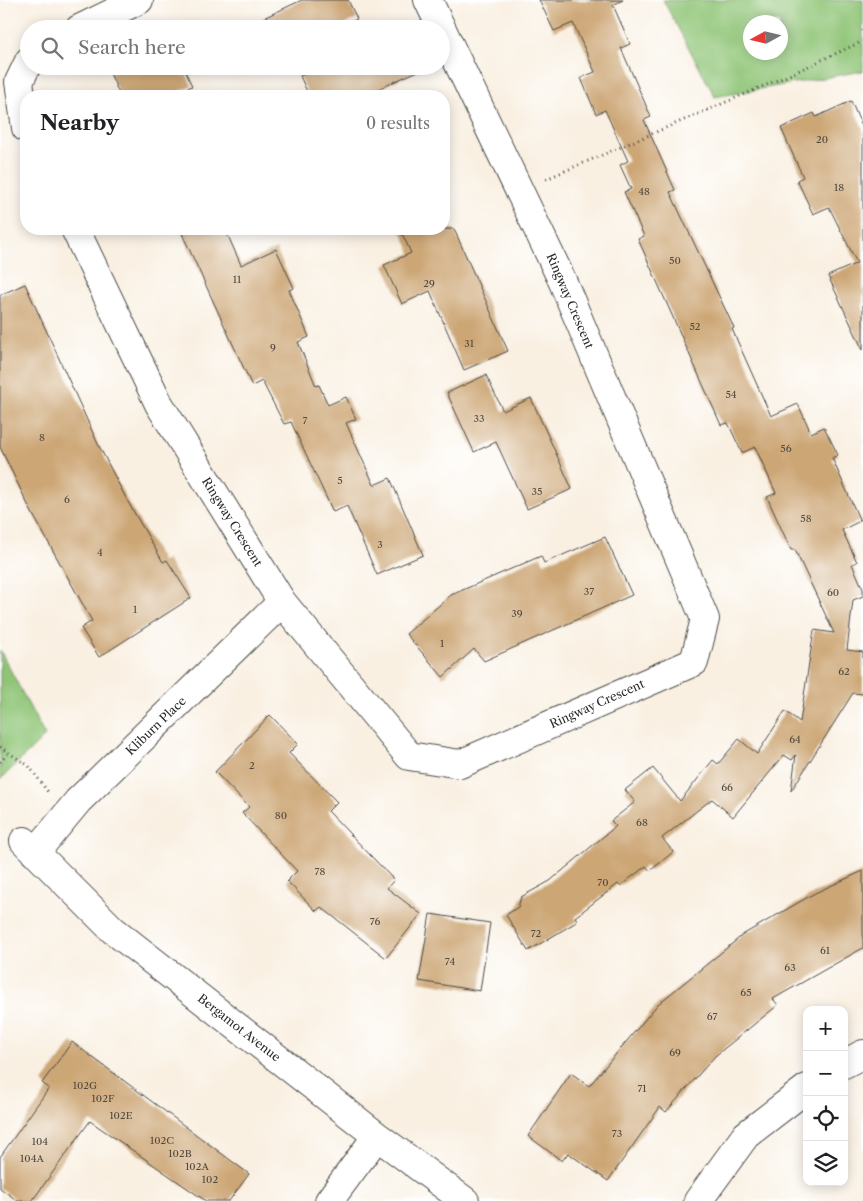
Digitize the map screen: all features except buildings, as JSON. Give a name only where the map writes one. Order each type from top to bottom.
[{"type":"street","points":[[98,20],[139,0]]},
{"type":"street","name":"Ringway Crescent","points":[[428,0],[438,20]]},
{"type":"street","name":"Ringway Crescent","points":[[77,235],[159,404],[282,602],[409,756],[460,764],[694,662],[705,619],[562,280],[450,45]]},
{"type":"street","points":[[20,94],[18,82],[22,75]]},
{"type":"street","name":"Kliburn Place","points":[[30,847],[282,602]]},
{"type":"street","name":"Bergamot Avenue","points":[[30,847],[113,930],[377,1136],[465,1201]]},
{"type":"street","points":[[848,1062],[863,1054]]},
{"type":"street","points":[[698,1201],[746,1135],[803,1091]]},
{"type":"street","points":[[329,1201],[377,1136]]},
{"type":"path","points":[[520,190],[787,76],[863,41]]},
{"type":"path","points":[[0,747],[29,766],[46,790]]},
{"type":"path","points":[[0,762],[9,753]]},
{"type":"green space","points":[[663,0],[863,0],[863,71],[715,97]]},
{"type":"green space","points":[[0,650],[45,736],[0,780]]}]
